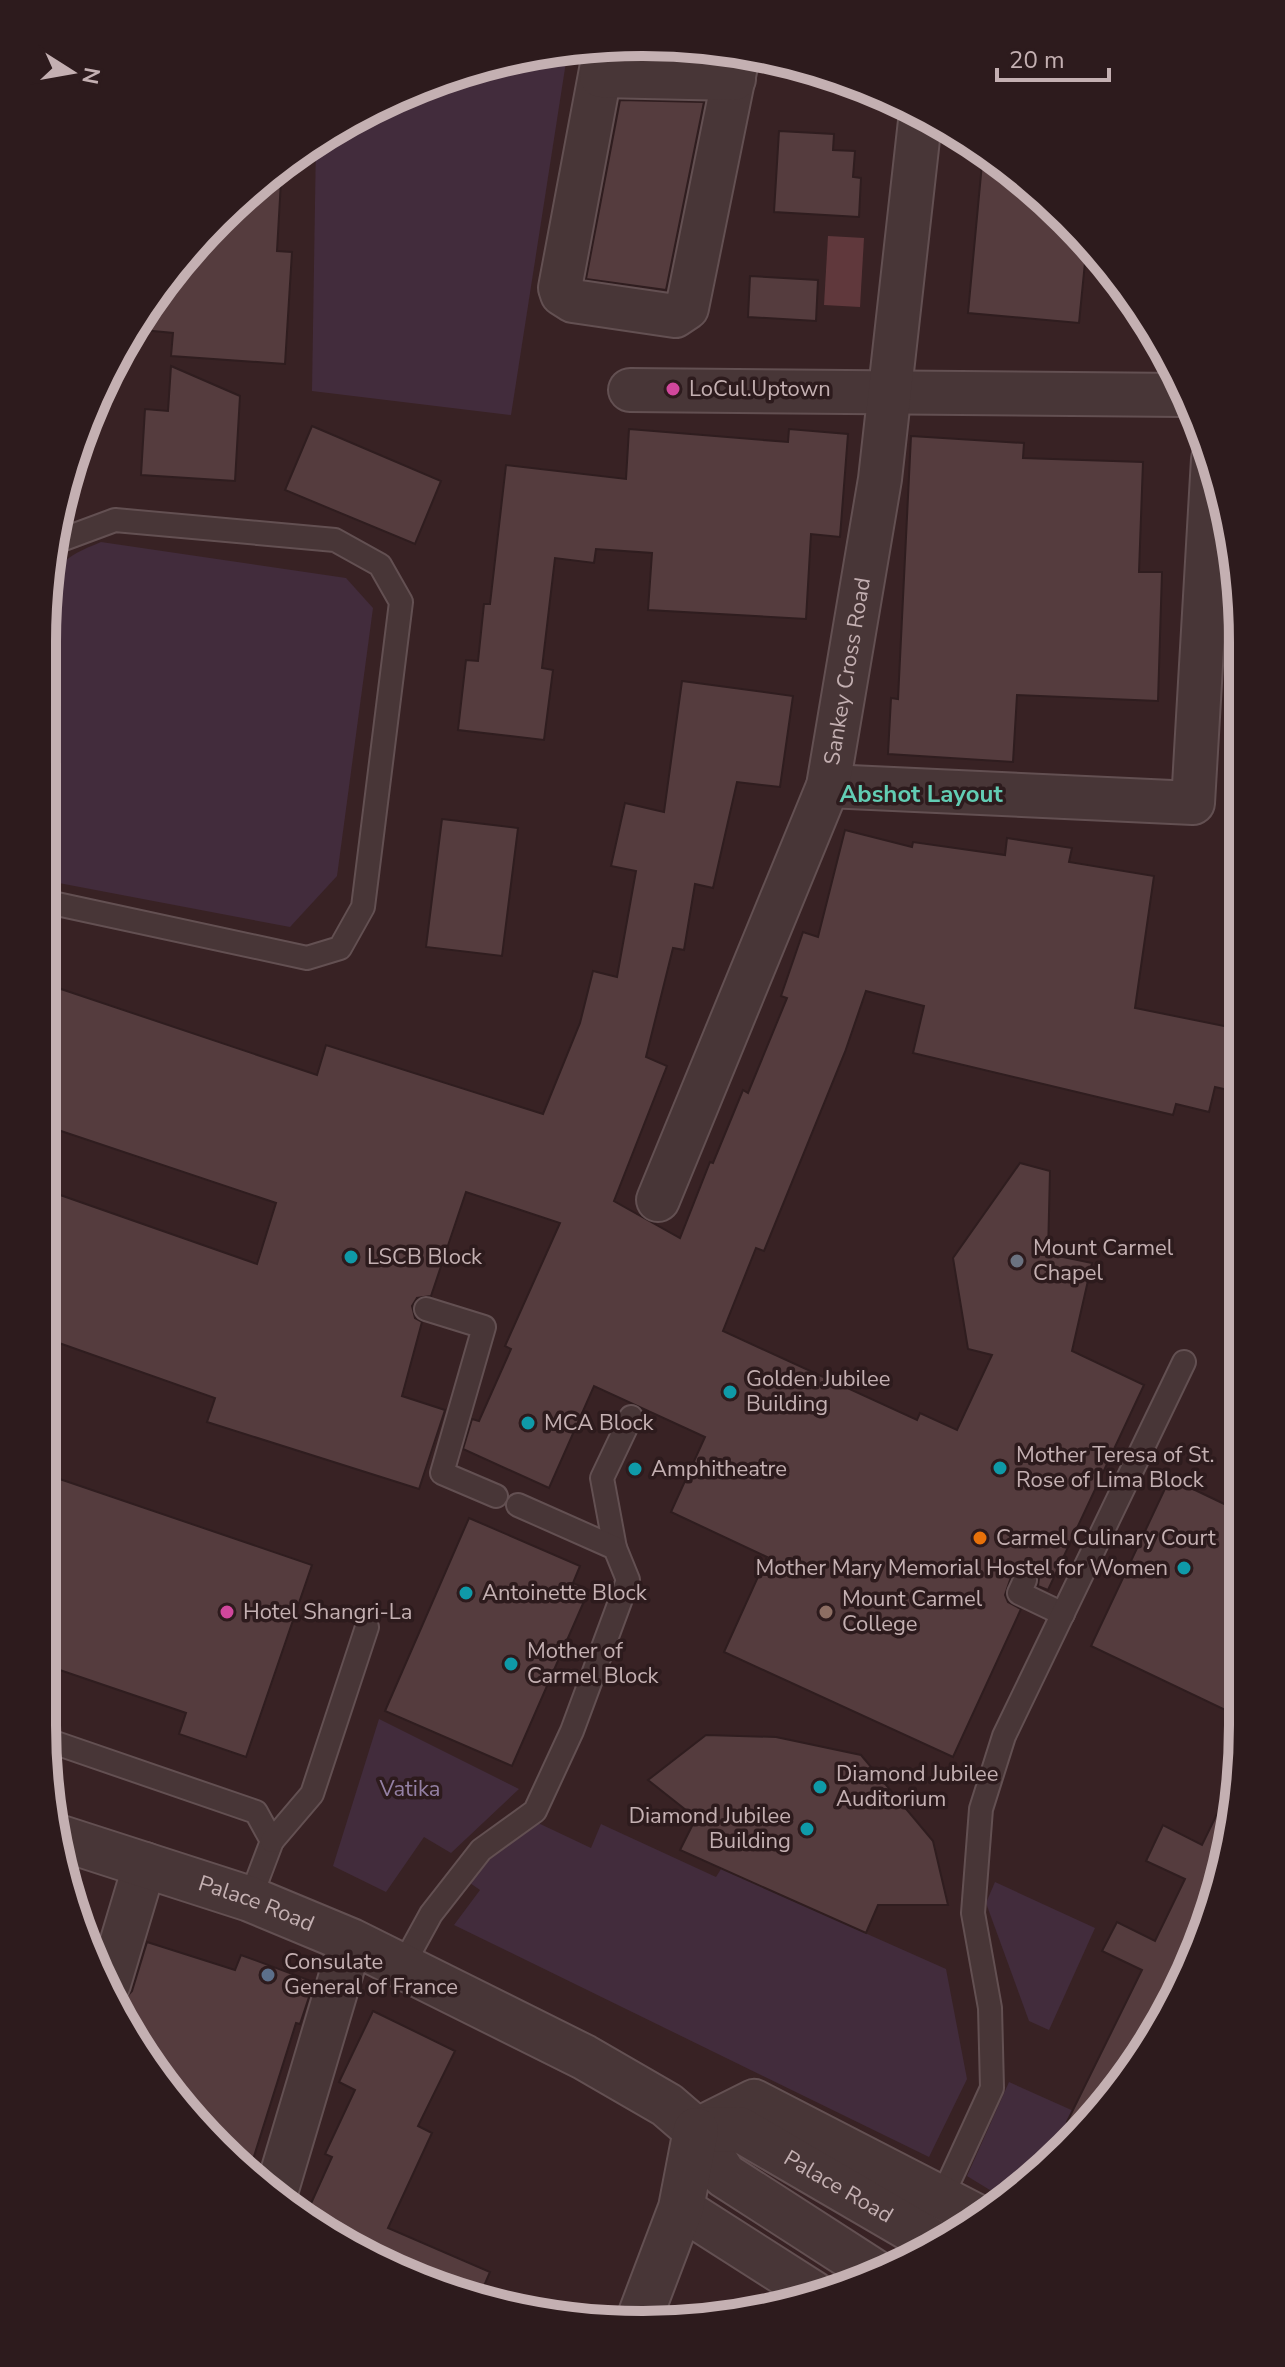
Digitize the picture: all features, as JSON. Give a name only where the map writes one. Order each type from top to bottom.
[{"type":"street","points":[[604,60],[737,65],[687,308],[675,316],[573,301],[562,294],[560,288],[604,60]]},
{"type":"street","name":"Sankey Cross Road","points":[[658,1200],[828,786],[880,479],[920,126]]},
{"type":"street","points":[[630,390],[1174,395]]},
{"type":"street","points":[[828,786],[1193,803],[1211,498]]},
{"type":"street","name":"Palace Road","points":[[67,1840],[250,1899],[351,1941],[584,2057],[667,2105],[696,2130],[724,2175],[866,2266]]},
{"type":"street","points":[[112,1974],[145,1864]]},
{"type":"street","points":[[279,2184],[351,1941]]},
{"type":"street","points":[[642,2311],[681,2208],[696,2130],[754,2101],[958,2206]]},
{"type":"street","name":"Palace Road","points":[[696,2130],[739,2129],[926,2238]]},
{"type":"street","points":[[681,2208],[806,2288]]},
{"type":"lane","points":[[56,904],[307,958],[340,948],[363,907],[401,602],[380,565],[335,540],[115,520],[65,538]]},
{"type":"lane","points":[[426,1309],[484,1327],[442,1473],[496,1496]]},
{"type":"lane","points":[[958,2206],[992,2088],[990,2008],[973,1913],[981,1809],[1004,1736],[1184,1362]]},
{"type":"lane","points":[[402,1967],[431,1914],[481,1850],[535,1811],[572,1731],[628,1580],[615,1548],[602,1478],[631,1417]]},
{"type":"lane","points":[[518,1505],[615,1548]]},
{"type":"lane","points":[[1025,1580],[1019,1593],[1063,1614]]},
{"type":"lane","points":[[250,1899],[272,1841],[312,1794],[367,1627]]},
{"type":"lane","points":[[56,1743],[256,1812],[272,1841]]},
{"type":"green space","points":[[566,61],[511,415],[312,391],[316,156],[383,116],[454,87],[528,67]]},
{"type":"green space","points":[[101,542],[346,578],[373,608],[337,876],[290,927],[56,882],[57,604],[61,565],[77,553]]},
{"type":"green space","name":"Vatika","points":[[379,1719],[519,1789],[451,1853],[424,1837],[386,1892],[333,1866]]},
{"type":"green space","points":[[536,1822],[591,1848],[601,1824],[716,1877],[721,1869],[946,1969],[967,2079],[929,2157],[454,1925],[480,1890],[470,1883],[491,1856]]},
{"type":"green space","points":[[995,1882],[1095,1928],[1049,2030],[1029,2021],[986,1903]]},
{"type":"green space","points":[[1009,2082],[1080,2114],[1057,2139],[995,2193],[967,2176]]},
{"type":"shaded area","points":[[828,236],[864,238],[860,307],[824,305]]},
{"type":"building","points":[[620,100],[704,102],[666,290],[586,279]]},
{"type":"building","points":[[779,131],[834,134],[833,150],[855,151],[853,177],[861,178],[859,217],[774,212]]},
{"type":"building","points":[[982,165],[1029,202],[1085,259],[1079,323],[968,313]]},
{"type":"building","points":[[281,180],[277,251],[292,252],[285,364],[171,356],[173,333],[147,330],[177,285],[202,256]]},
{"type":"building","points":[[750,276],[818,280],[816,321],[748,317]]},
{"type":"building","points":[[171,366],[240,396],[235,481],[141,475],[145,409],[168,411]]},
{"type":"building","points":[[312,426],[441,481],[415,544],[285,490]]},
{"type":"building","points":[[629,429],[788,442],[789,429],[848,434],[840,537],[811,534],[806,619],[648,610],[652,553],[596,549],[594,563],[555,558],[542,668],[553,670],[544,740],[458,730],[466,660],[478,661],[484,604],[490,604],[506,465],[626,479]]},
{"type":"building","points":[[911,436],[1024,443],[1023,458],[1143,462],[1139,572],[1162,572],[1158,701],[1017,695],[1013,762],[888,754],[891,698],[898,699]]},
{"type":"building","points":[[682,681],[793,696],[780,787],[737,782],[713,888],[695,884],[684,950],[673,948],[646,1057],[667,1066],[614,1201],[680,1238],[710,1162],[713,1163],[743,1090],[748,1093],[787,998],[781,996],[803,932],[818,937],[845,830],[912,847],[913,842],[1005,855],[1007,838],[1072,848],[1069,862],[1154,876],[1135,1008],[1229,1027],[1228,1090],[1215,1087],[1209,1112],[1176,1104],[1173,1115],[913,1053],[924,1006],[866,991],[845,1052],[764,1251],[756,1248],[723,1331],[917,1420],[920,1413],[957,1430],[992,1355],[968,1349],[953,1258],[1020,1163],[1050,1171],[1048,1254],[1092,1263],[1072,1351],[1144,1385],[1048,1590],[1038,1586],[1039,1578],[1032,1568],[1023,1566],[1012,1574],[1005,1595],[1008,1602],[1021,1609],[953,1757],[724,1652],[767,1557],[671,1512],[705,1437],[594,1386],[549,1488],[463,1449],[472,1419],[479,1421],[511,1349],[505,1346],[560,1223],[466,1192],[431,1296],[417,1298],[412,1306],[415,1318],[422,1322],[402,1396],[445,1410],[419,1489],[207,1422],[215,1398],[56,1342],[56,1194],[257,1264],[276,1203],[56,1129],[56,987],[317,1075],[326,1045],[543,1114],[580,1023],[593,971],[617,977],[636,871],[611,866],[625,803],[664,812]]},
{"type":"building","points":[[442,819],[518,828],[502,956],[426,947]]},
{"type":"building","points":[[56,1478],[312,1565],[246,1757],[179,1734],[186,1713],[56,1669]]},
{"type":"building","name":"Mother Mary Memorial Hostel for Women","points":[[1170,1478],[1229,1506],[1229,1712],[1091,1646]]},
{"type":"building","name":"Mother of Carmel Block","points":[[469,1518],[580,1566],[573,1583],[589,1590],[512,1766],[385,1711]]},
{"type":"building","name":"Diamond Jubilee Building","points":[[706,1735],[776,1737],[861,1755],[933,1841],[948,1905],[878,1905],[866,1933],[680,1850],[696,1818],[648,1780]]},
{"type":"building","points":[[1224,1799],[1218,1839],[1198,1913],[1169,1984],[1108,2082],[1071,2124],[1067,2122],[1142,1970],[1102,1951],[1117,1922],[1155,1941],[1185,1879],[1146,1861],[1163,1825],[1202,1845]]},
{"type":"building","points":[[147,1942],[235,1970],[241,1955],[314,1982],[300,2024],[296,2023],[252,2162],[177,2082],[124,1999],[132,1991]]},
{"type":"building","points":[[373,2011],[455,2051],[418,2126],[432,2133],[388,2228],[490,2272],[483,2289],[383,2251],[309,2207],[332,2157],[325,2154],[355,2090],[339,2082]]},
{"type":"place","name":"LoCul.Uptown","points":[[673,389]]},
{"type":"place","name":"LSCB Block","points":[[351,1257]]},
{"type":"place","name":"Mount Carmel Chapel","points":[[1017,1261]]},
{"type":"place","name":"Golden Jubilee Building","points":[[730,1392]]},
{"type":"place","name":"MCA Block","points":[[528,1423]]},
{"type":"place","name":"Mother Teresa of St. Rose of Lima Block","points":[[1000,1468]]},
{"type":"place","name":"Amphitheatre","points":[[635,1469]]},
{"type":"place","name":"Carmel Culinary Court","points":[[980,1538]]},
{"type":"place","name":"Mother Mary Memorial Hostel for Women","points":[[1184,1568]]},
{"type":"place","name":"Antoinette Block","points":[[466,1593]]},
{"type":"place","name":"Hotel Shangri-La","points":[[227,1612]]},
{"type":"place","name":"Mount Carmel College","points":[[826,1612]]},
{"type":"place","name":"Mother of Carmel Block","points":[[511,1664]]},
{"type":"place","name":"Diamond Jubilee Auditorium","points":[[820,1787]]},
{"type":"place","name":"Diamond Jubilee Building","points":[[807,1829]]},
{"type":"place","name":"Consulate General of France","points":[[268,1975]]},
{"type":"district","name":"Abshot Layout","points":[[921,794]]}]
